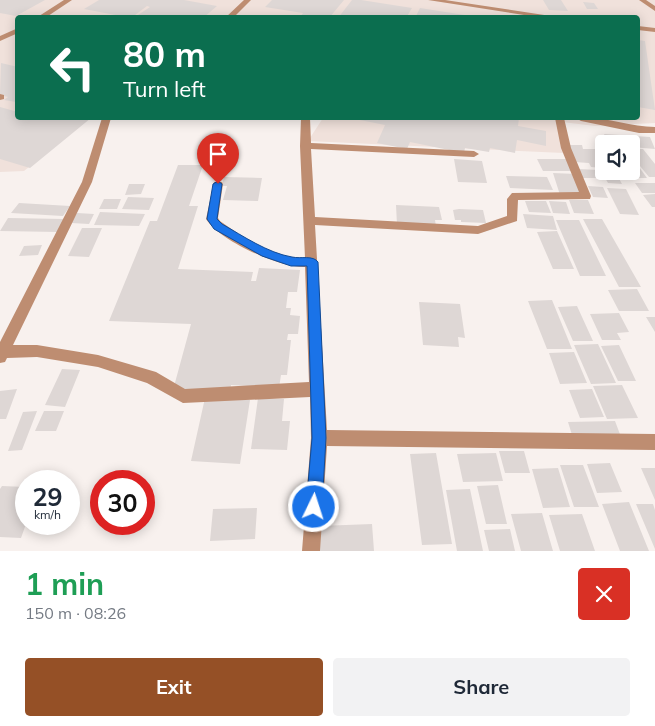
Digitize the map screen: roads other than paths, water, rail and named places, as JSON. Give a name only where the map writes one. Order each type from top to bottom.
[{"type":"street","points":[[44,15],[69,0]]},
{"type":"street","points":[[231,15],[248,0]]},
{"type":"street","points":[[431,0],[539,15]]},
{"type":"street","points":[[642,0],[655,9]]},
{"type":"street","points":[[640,28],[655,30]]},
{"type":"street","points":[[0,39],[15,32]]},
{"type":"street","points":[[1,354],[87,182],[105,120]]},
{"type":"street","points":[[305,120],[319,438],[311,551]]},
{"type":"street","points":[[310,221],[478,230],[513,218],[512,199],[516,196],[586,196],[566,148],[560,120]]},
{"type":"street","points":[[590,120],[638,130],[655,130]]},
{"type":"street","points":[[306,146],[474,154]]},
{"type":"street","points":[[218,184],[212,219],[218,227],[266,253],[291,262],[312,262]]},
{"type":"street","points":[[1,354],[37,350],[98,361],[151,377],[183,396],[318,389]]},
{"type":"street","points":[[319,438],[655,442]]}]
